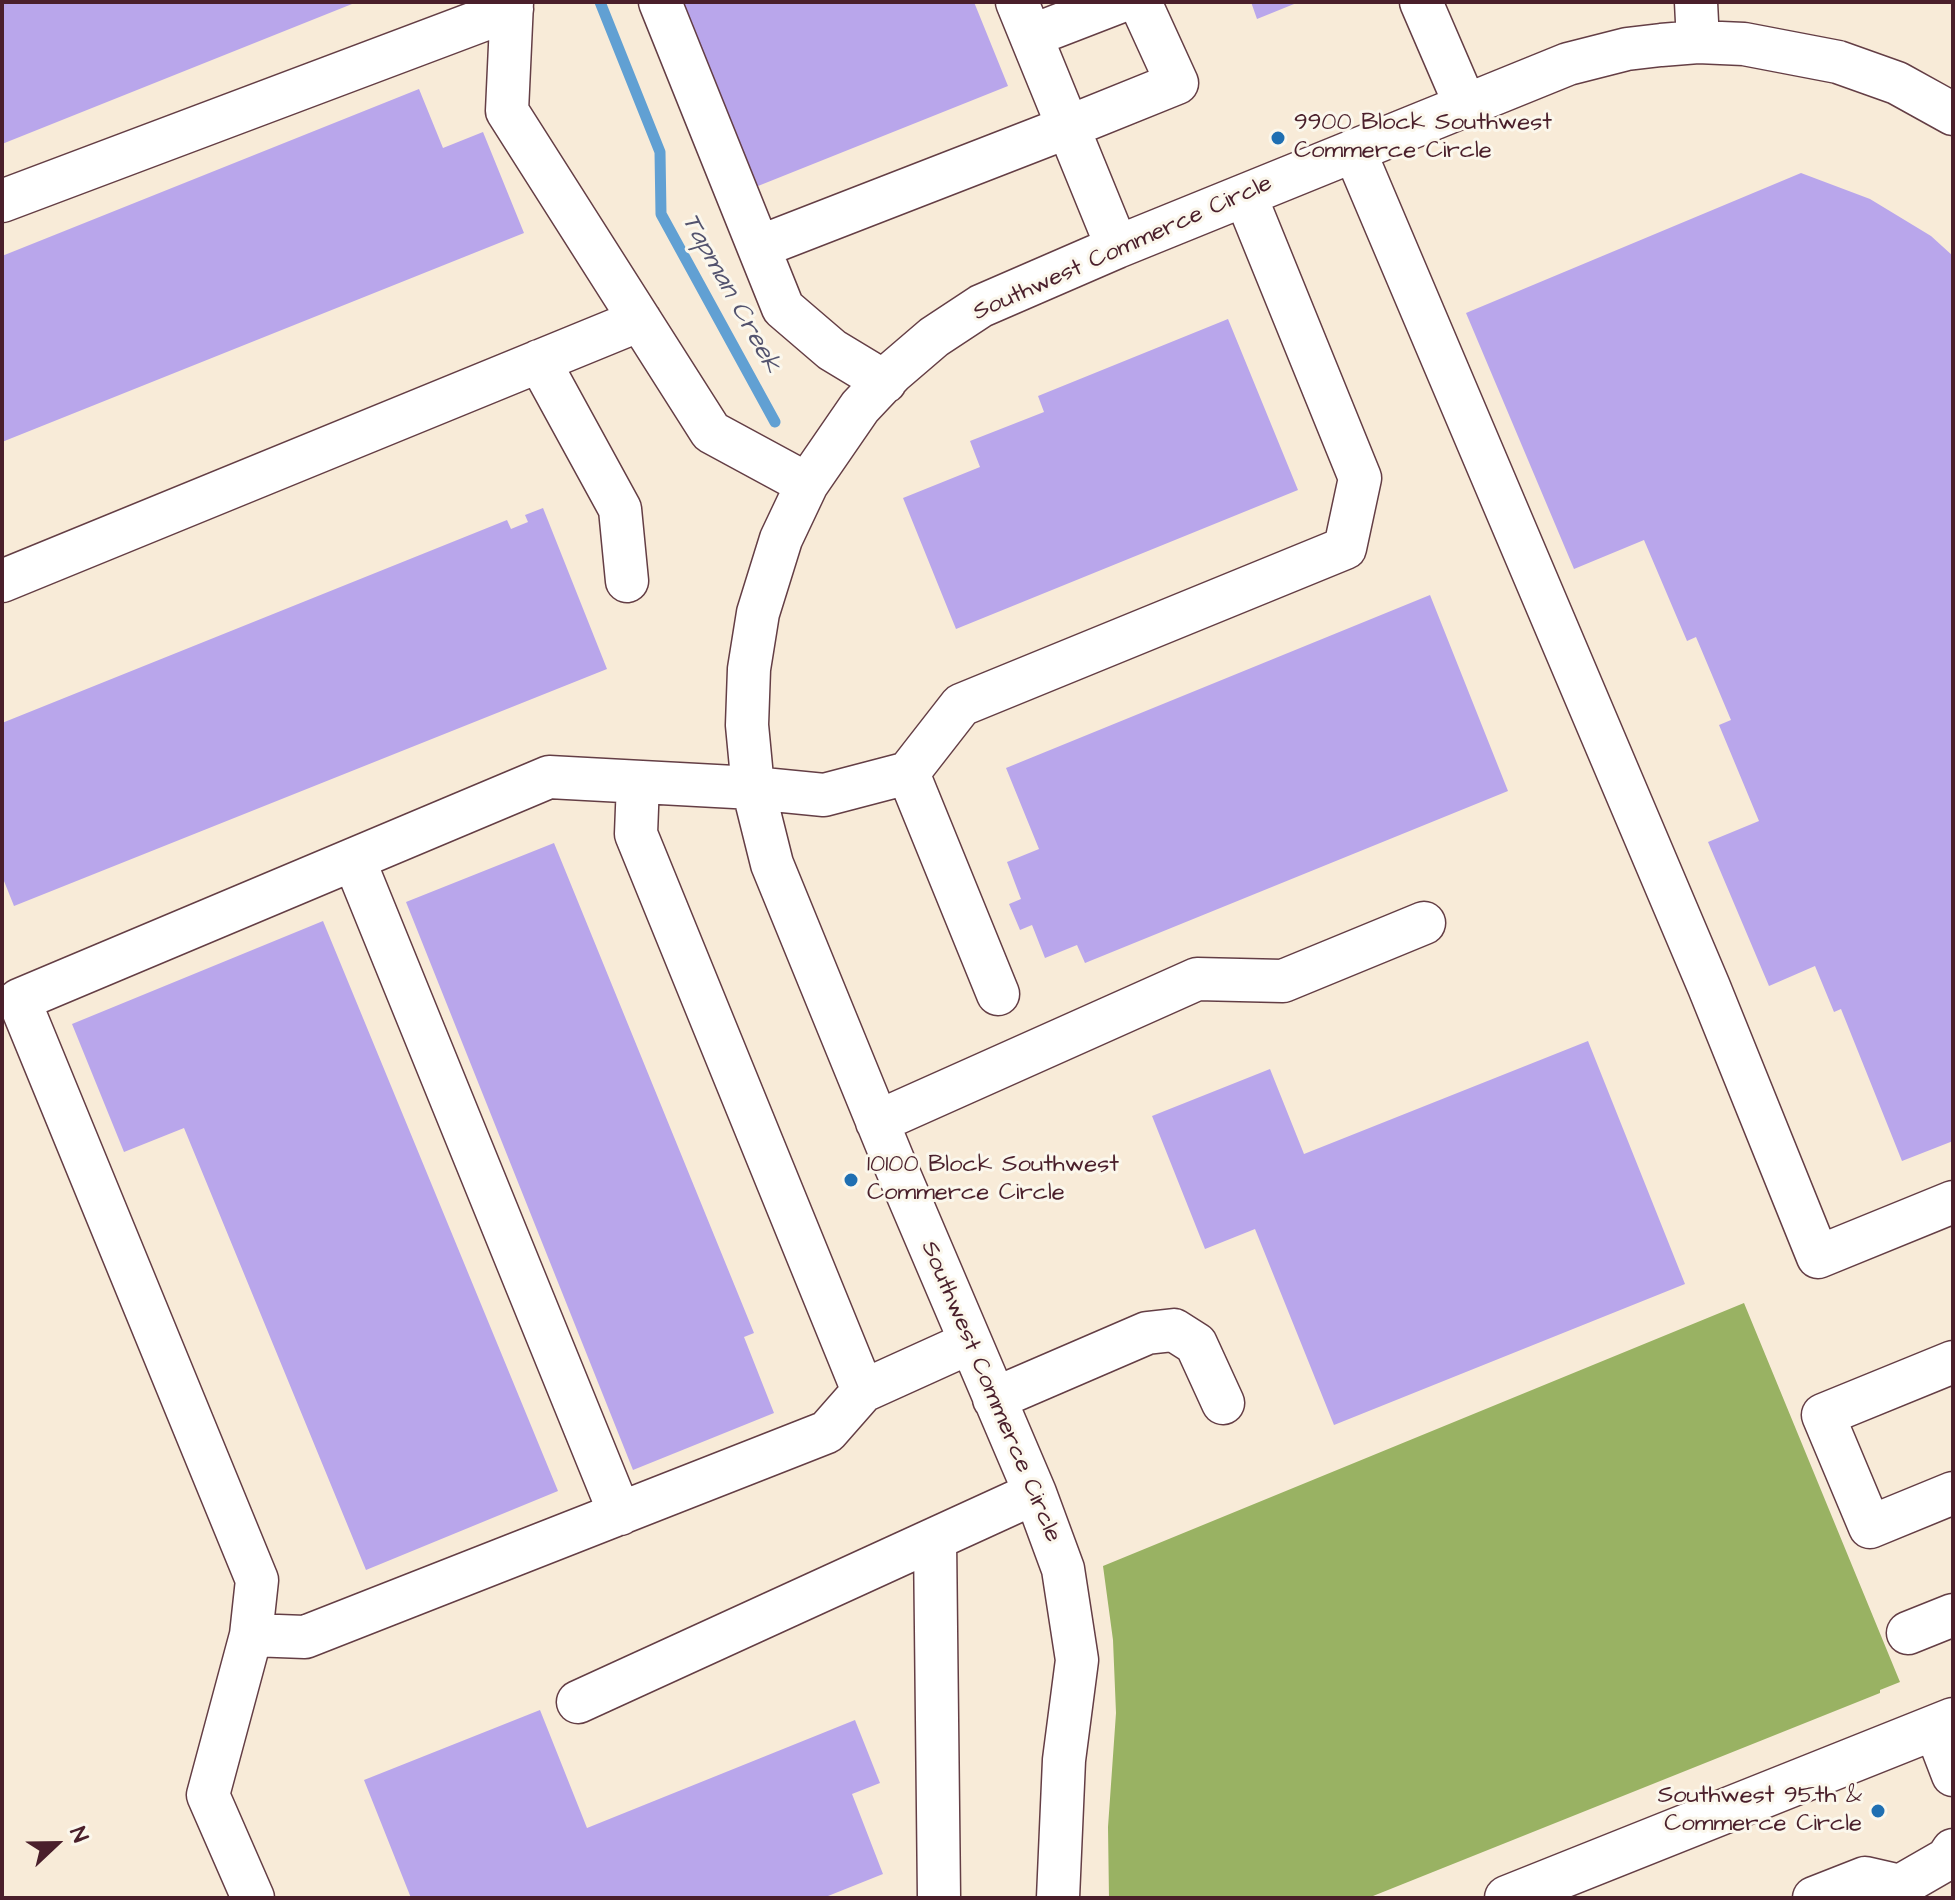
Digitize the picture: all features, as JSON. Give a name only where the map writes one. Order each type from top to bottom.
[{"type":"main road","points":[[1507,1898],[1944,1724]]},
{"type":"street","points":[[660,2],[783,308],[832,350],[885,382]]},
{"type":"street","points":[[1117,247],[1024,19],[1119,2]]},
{"type":"street","points":[[759,247],[1177,83],[1140,2]]},
{"type":"street","points":[[1421,2],[1465,104]]},
{"type":"street","points":[[2,201],[512,6],[507,111],[711,432],[807,484]]},
{"type":"street","name":"Southwest Commerce Circle","points":[[1058,1898],[1064,1760],[1077,1660],[1063,1569],[1035,1493],[969,1343],[772,864],[753,788],[748,711],[749,669],[758,613],[781,539],[807,484],[860,407],[934,337],[981,306],[1465,104],[1568,64],[1627,49],[1697,22],[1744,44],[1838,62],[1897,83],[1953,114]]},
{"type":"street","points":[[1354,150],[1697,957],[1818,1257],[1953,1202]]},
{"type":"street","points":[[253,1898],[208,1795],[251,1635],[257,1580],[19,1000],[549,777],[824,795],[908,773],[961,705],[1345,548],[1360,478],[1245,195]]},
{"type":"street","points":[[2,581],[640,320]]},
{"type":"street","points":[[539,361],[620,509],[627,581]]},
{"type":"street","points":[[908,773],[998,994]]},
{"type":"street","points":[[638,782],[636,834],[863,1391]]},
{"type":"street","points":[[354,860],[620,1514]]},
{"type":"street","points":[[877,1122],[1197,979],[1283,981],[1424,923]]},
{"type":"street","points":[[994,1399],[1147,1333],[1174,1330],[1196,1344],[1223,1403]]},
{"type":"street","points":[[251,1635],[305,1637],[827,1432],[863,1391],[969,1343]]},
{"type":"street","points":[[1953,1362],[1823,1415],[1870,1527],[1953,1493]]},
{"type":"street","points":[[578,1702],[1035,1493]]},
{"type":"street","points":[[935,1539],[939,1898]]},
{"type":"street","points":[[1908,1633],[1953,1615]]},
{"type":"street","points":[[1944,1724],[1953,1775]]},
{"type":"street","points":[[1814,1898],[1865,1878],[1900,1886],[1947,1859],[1953,1850]]},
{"type":"green space","points":[[1744,1303],[1900,1682],[1880,1690],[1880,1693],[1368,1898],[1109,1898],[1108,1827],[1116,1713],[1113,1640],[1103,1566]]},
{"type":"building","points":[[2,2],[357,2],[2,144]]},
{"type":"building","points":[[678,2],[974,2],[1008,86],[753,188]]},
{"type":"building","points":[[1251,2],[1299,2],[1257,19]]},
{"type":"building","points":[[419,89],[443,148],[483,132],[524,233],[2,442],[2,256]]},
{"type":"building","points":[[1801,173],[1870,199],[1931,236],[1953,256],[1953,1141],[1902,1161],[1841,1009],[1834,1012],[1815,966],[1769,986],[1708,842],[1759,821],[1719,725],[1731,720],[1696,637],[1687,641],[1644,540],[1574,569],[1466,313]]},
{"type":"building","points":[[1228,319],[1298,490],[956,629],[903,498],[980,467],[970,441],[1044,412],[1038,396]]},
{"type":"building","points":[[543,508],[607,669],[14,906],[2,876],[2,723],[507,520],[511,529],[528,522],[525,515]]},
{"type":"building","points":[[1430,595],[1508,791],[1085,963],[1077,945],[1045,958],[1032,925],[1020,930],[1009,904],[1021,899],[1007,862],[1039,849],[1006,768]]},
{"type":"building","points":[[554,843],[754,1333],[744,1337],[774,1413],[633,1470],[406,902]]},
{"type":"building","points":[[323,921],[558,1491],[366,1570],[184,1128],[124,1152],[72,1024]]},
{"type":"building","points":[[1588,1041],[1685,1284],[1334,1425],[1255,1229],[1205,1249],[1152,1116],[1270,1069],[1304,1154]]},
{"type":"building","points":[[540,1710],[587,1828],[855,1720],[880,1783],[852,1794],[883,1874],[823,1898],[411,1898],[364,1780]]},
{"type":"waterway","name":"Tapman Creek","points":[[600,2],[660,152],[661,214],[775,422]]},
{"type":"place","name":"9900 Block Southwest Commerce Circle","points":[[1278,138]]},
{"type":"place","name":"10100 Block Southwest Commerce Circle","points":[[851,1180]]},
{"type":"place","name":"Southwest 95th & Commerce Circle","points":[[1878,1811]]}]
